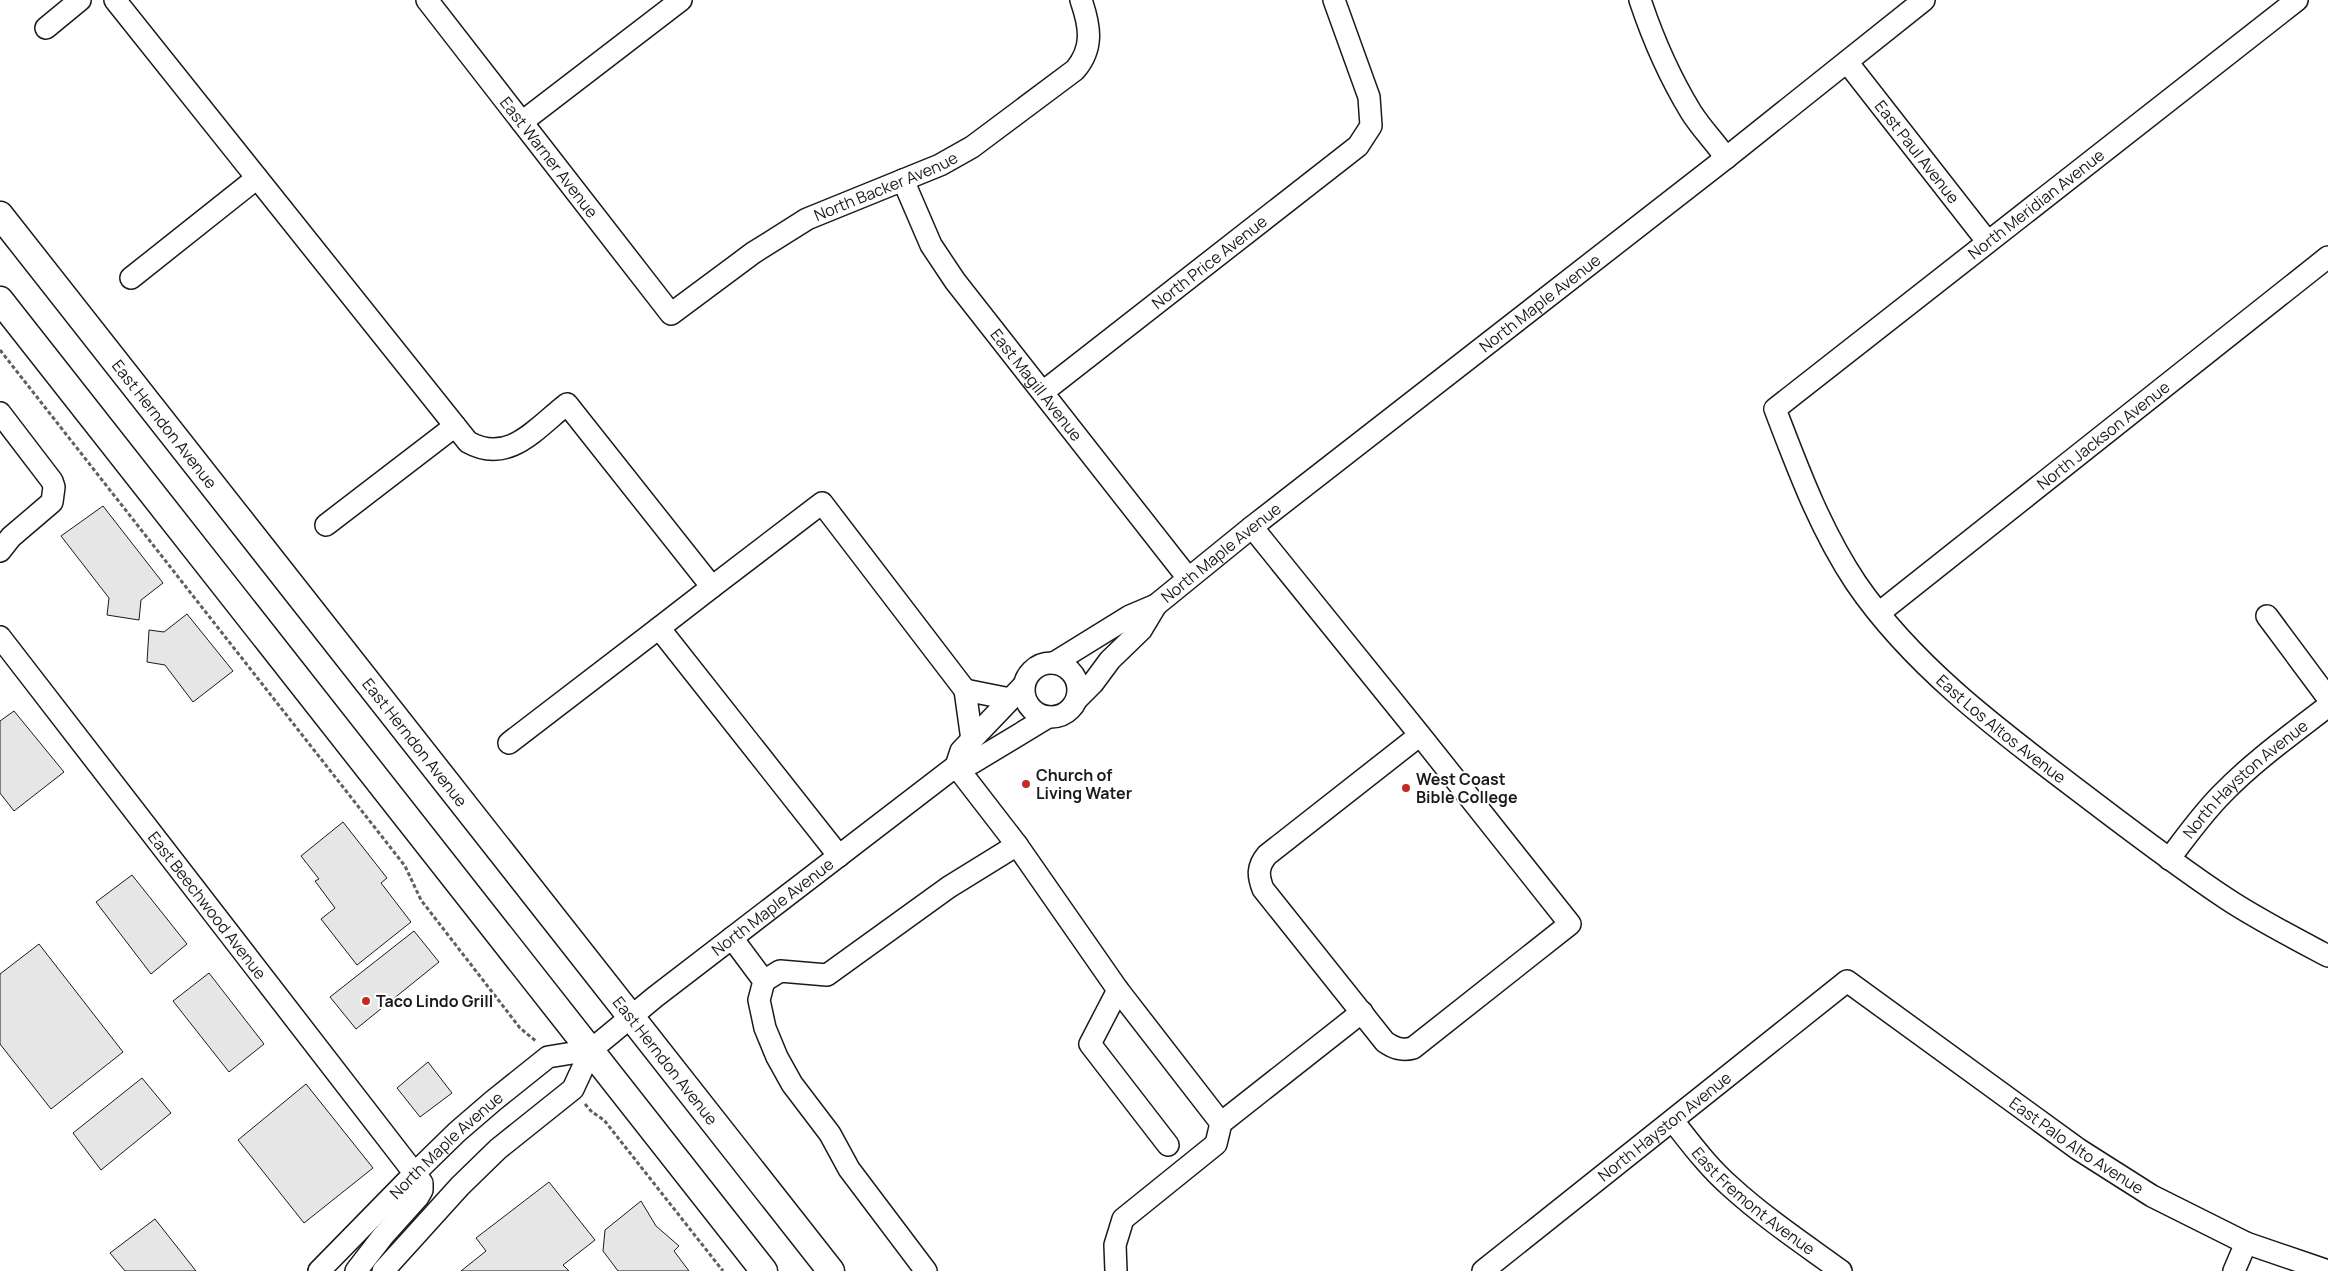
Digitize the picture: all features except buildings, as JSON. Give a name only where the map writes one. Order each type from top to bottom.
[{"type":"main road","name":"East Herndon Avenue","points":[[0,215],[831,1271]]},
{"type":"main road","points":[[0,300],[764,1271]]},
{"type":"street","points":[[46,28],[80,0]]},
{"type":"street","points":[[115,0],[468,442],[480,449],[498,451],[514,446],[567,404],[712,587]]},
{"type":"street","name":"East Warner Avenue","points":[[426,0],[671,314]]},
{"type":"street","points":[[522,122],[681,0]]},
{"type":"street","name":"North Backer Avenue","points":[[671,314],[753,253],[807,219],[940,165],[972,147],[1075,70],[1083,60],[1088,48],[1090,34],[1088,20],[1081,0]]},
{"type":"street","name":"North Price Avenue","points":[[1043,392],[1358,146],[1371,126],[1369,97],[1334,0]]},
{"type":"street","points":[[1640,0],[1652,36],[1670,75],[1692,113],[1726,158]]},
{"type":"street","name":"North Maple Avenue","points":[[956,766],[961,751],[1017,692],[1026,677],[1038,666],[1054,662],[1130,616],[1156,605],[1252,527],[1726,158],[1923,0]]},
{"type":"street","name":"North Meridian Avenue","points":[[1775,409],[2297,0]]},
{"type":"street","name":"East Paul Avenue","points":[[1847,62],[1987,241]]},
{"type":"street","points":[[131,278],[257,178]]},
{"type":"street","name":"East Magill Avenue","points":[[903,180],[924,230],[942,263],[1188,578]]},
{"type":"street","name":"North Jackson Avenue","points":[[1879,613],[2328,257]]},
{"type":"street","name":"East Los Altos Avenue","points":[[1775,409],[1805,489],[1821,522],[1856,583],[1879,613],[1919,657],[2009,739],[2169,859],[2229,900],[2328,956]]},
{"type":"street","points":[[0,412],[48,474],[54,487],[52,502],[48,507],[12,536],[0,551]]},
{"type":"street","points":[[326,525],[455,426]]},
{"type":"street","points":[[510,744],[822,503],[965,690],[972,740]]},
{"type":"street","points":[[1252,527],[1420,735],[1570,924],[1413,1048],[1405,1050],[1389,1045],[1263,889],[1259,878],[1260,864],[1267,855],[1420,735]]},
{"type":"street","name":"North Maple Avenue","points":[[383,1271],[460,1186],[498,1149],[573,1089],[590,1050],[956,766],[972,763],[1048,717],[1066,713],[1093,683],[1110,660],[1141,630],[1156,605]]},
{"type":"street","points":[[2267,616],[2328,698]]},
{"type":"street","points":[[659,628],[839,856]]},
{"type":"street","name":"East Beechwood Avenue","points":[[0,637],[415,1172]]},
{"type":"street","points":[[1054,662],[1069,669],[1074,676],[1078,691],[1077,700]]},
{"type":"street","points":[[965,690],[1017,692],[1024,694],[1032,710],[1048,717]]},
{"type":"street","name":"North Hayston Avenue","points":[[2169,859],[2198,820],[2222,794],[2253,766],[2328,706]]},
{"type":"street","points":[[956,766],[1017,845],[1118,990],[1221,1123]]},
{"type":"street","points":[[926,1271],[849,1169],[830,1134],[792,1084],[777,1057],[766,1028],[759,1000],[764,981],[780,971],[827,975],[949,887],[1017,845]]},
{"type":"street","points":[[732,938],[764,981]]},
{"type":"street","name":"North Hayston Avenue","points":[[1483,1271],[1847,981]]},
{"type":"street","name":"East Palo Alto Avenue","points":[[1847,981],[2078,1149],[2152,1196],[2246,1242],[2328,1271]]},
{"type":"street","points":[[1118,990],[1090,1044],[1168,1145]]},
{"type":"street","points":[[1116,1271],[1116,1245],[1123,1218],[1216,1144],[1221,1123],[1362,1012]]},
{"type":"street","name":"North Maple Avenue","points":[[319,1271],[415,1172],[457,1132],[548,1057],[590,1050]]},
{"type":"street","name":"East Fremont Avenue","points":[[1673,1121],[1701,1156],[1730,1187],[1766,1217],[1840,1271]]},
{"type":"street","points":[[356,1271],[383,1236],[418,1197],[422,1190],[422,1183],[415,1172]]},
{"type":"street","points":[[2234,1271],[2246,1242]]},
{"type":"path","points":[[0,350],[405,866],[421,900],[520,1028],[534,1038]]},
{"type":"path","points":[[592,1112],[604,1120],[723,1271]]},
{"type":"place","name":"Church of Living Water","points":[[1026,784]]},
{"type":"place","name":"West Coast Bible College","points":[[1406,788]]},
{"type":"place","name":"Taco Lindo Grill","points":[[366,1001]]}]
